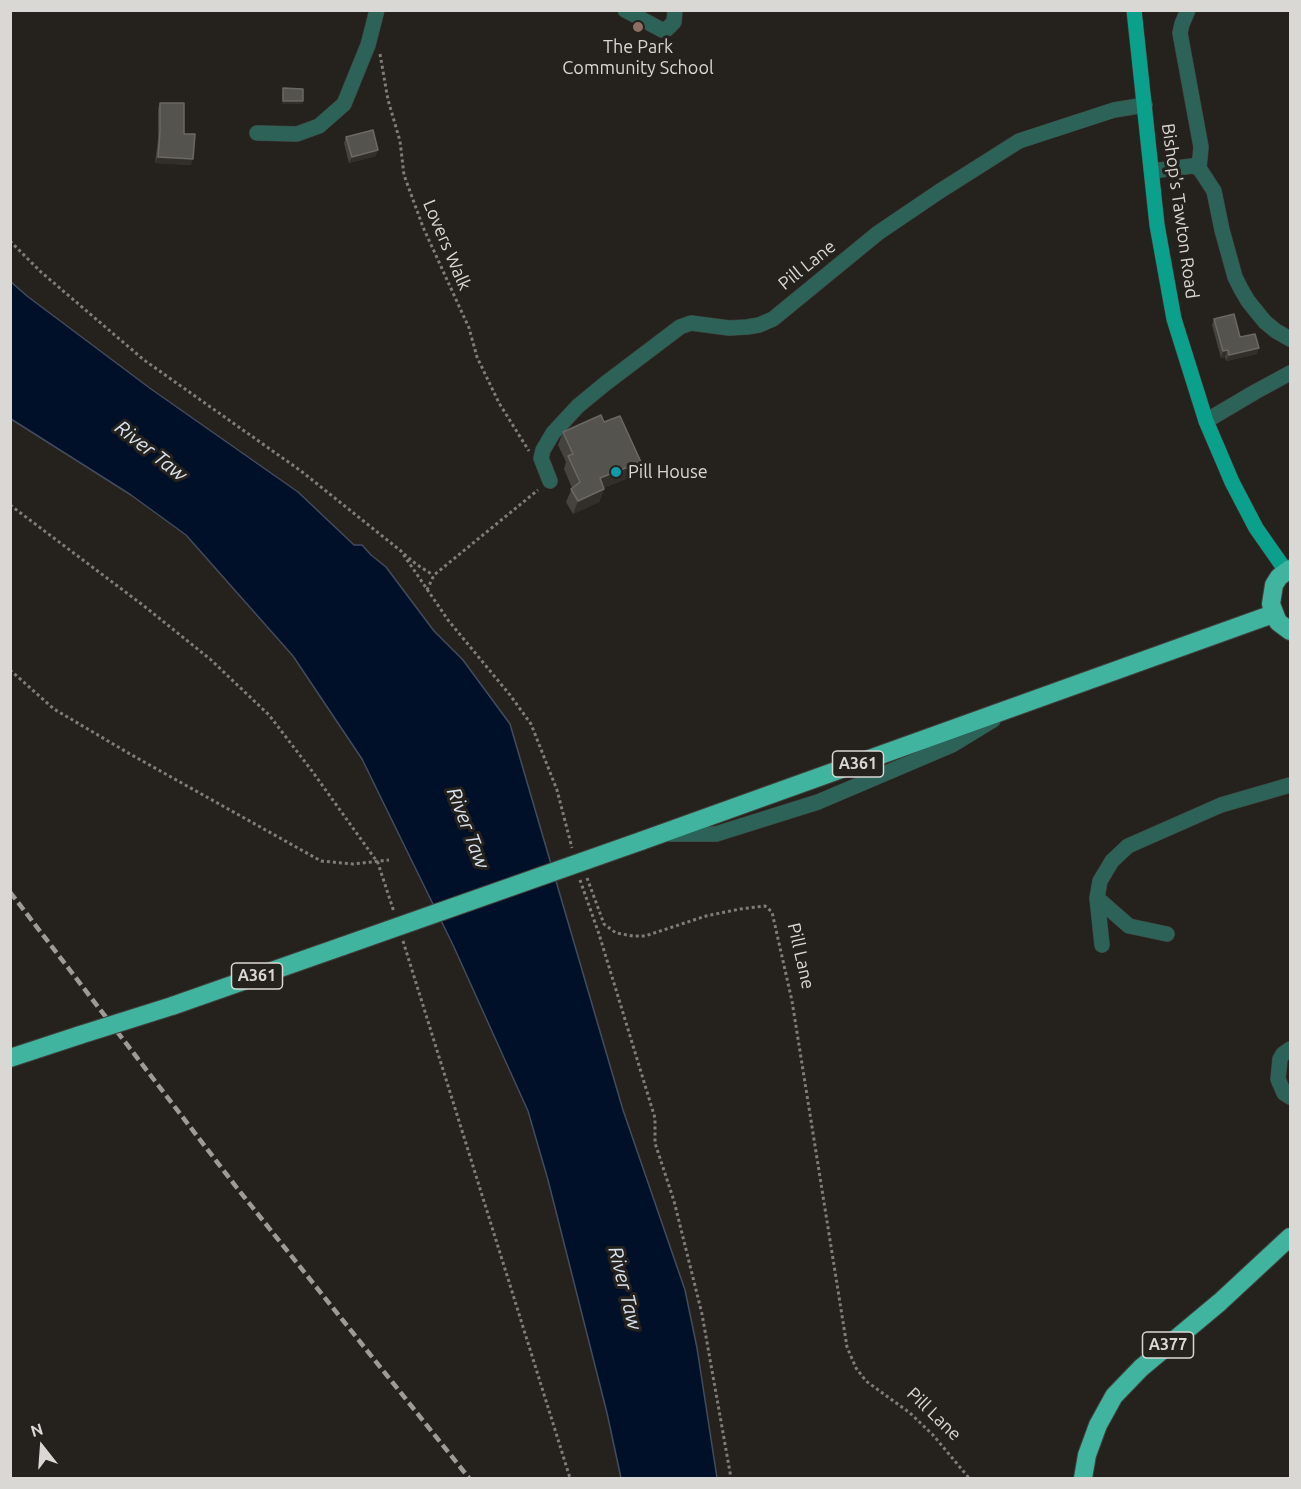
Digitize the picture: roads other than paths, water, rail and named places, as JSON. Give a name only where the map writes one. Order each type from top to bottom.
[{"type":"highway","points":[[1288,570],[1274,585],[1270,604],[1278,622],[1290,631]]},
{"type":"highway","name":"A361","points":[[10,1058],[172,1006],[663,834],[1273,614]]},
{"type":"highway","name":"A377","points":[[1083,1479],[1087,1455],[1098,1425],[1113,1396],[1141,1368],[1220,1302],[1290,1237]]},
{"type":"main road","name":"Bishop's Tawton Road","points":[[1134,10],[1159,235],[1174,318],[1206,421],[1232,482],[1256,528],[1288,570]]},
{"type":"street","points":[[625,10],[662,30],[668,29],[674,22],[675,10]]},
{"type":"street","points":[[1188,10],[1180,33],[1202,147],[1199,168]]},
{"type":"street","points":[[257,134],[297,134],[319,126],[344,104],[368,45],[376,16]]},
{"type":"street","name":"Pill Lane","points":[[550,481],[541,458],[553,433],[578,406],[680,327],[691,323],[729,328],[747,327],[772,319],[878,233],[1019,141],[1114,110],[1145,105]]},
{"type":"street","points":[[1152,171],[1192,166],[1199,168],[1214,191],[1222,230],[1235,277],[1241,289],[1265,322],[1290,339]]},
{"type":"street","points":[[1206,421],[1290,373]]},
{"type":"street","points":[[1102,945],[1097,898],[1100,880],[1112,861],[1128,846],[1221,805],[1290,785]]},
{"type":"street","points":[[1097,898],[1129,926],[1167,934]]},
{"type":"street","points":[[1290,1049],[1282,1054],[1280,1059],[1278,1079],[1284,1093],[1290,1097]]},
{"type":"water","name":"River Taw","points":[[10,281],[151,389],[298,492],[354,545],[362,545],[386,567],[434,631],[463,660],[510,724],[623,1110],[685,1290],[697,1348],[717,1478],[621,1478],[607,1413],[548,1180],[528,1111],[453,945],[362,759],[293,656],[186,535],[131,495],[11,419]]},
{"type":"railway","points":[[10,892],[237,1188],[469,1478]]},
{"type":"place","name":"The Park Community School","points":[[638,27]]},
{"type":"place","name":"Pill House","points":[[616,472]]}]
